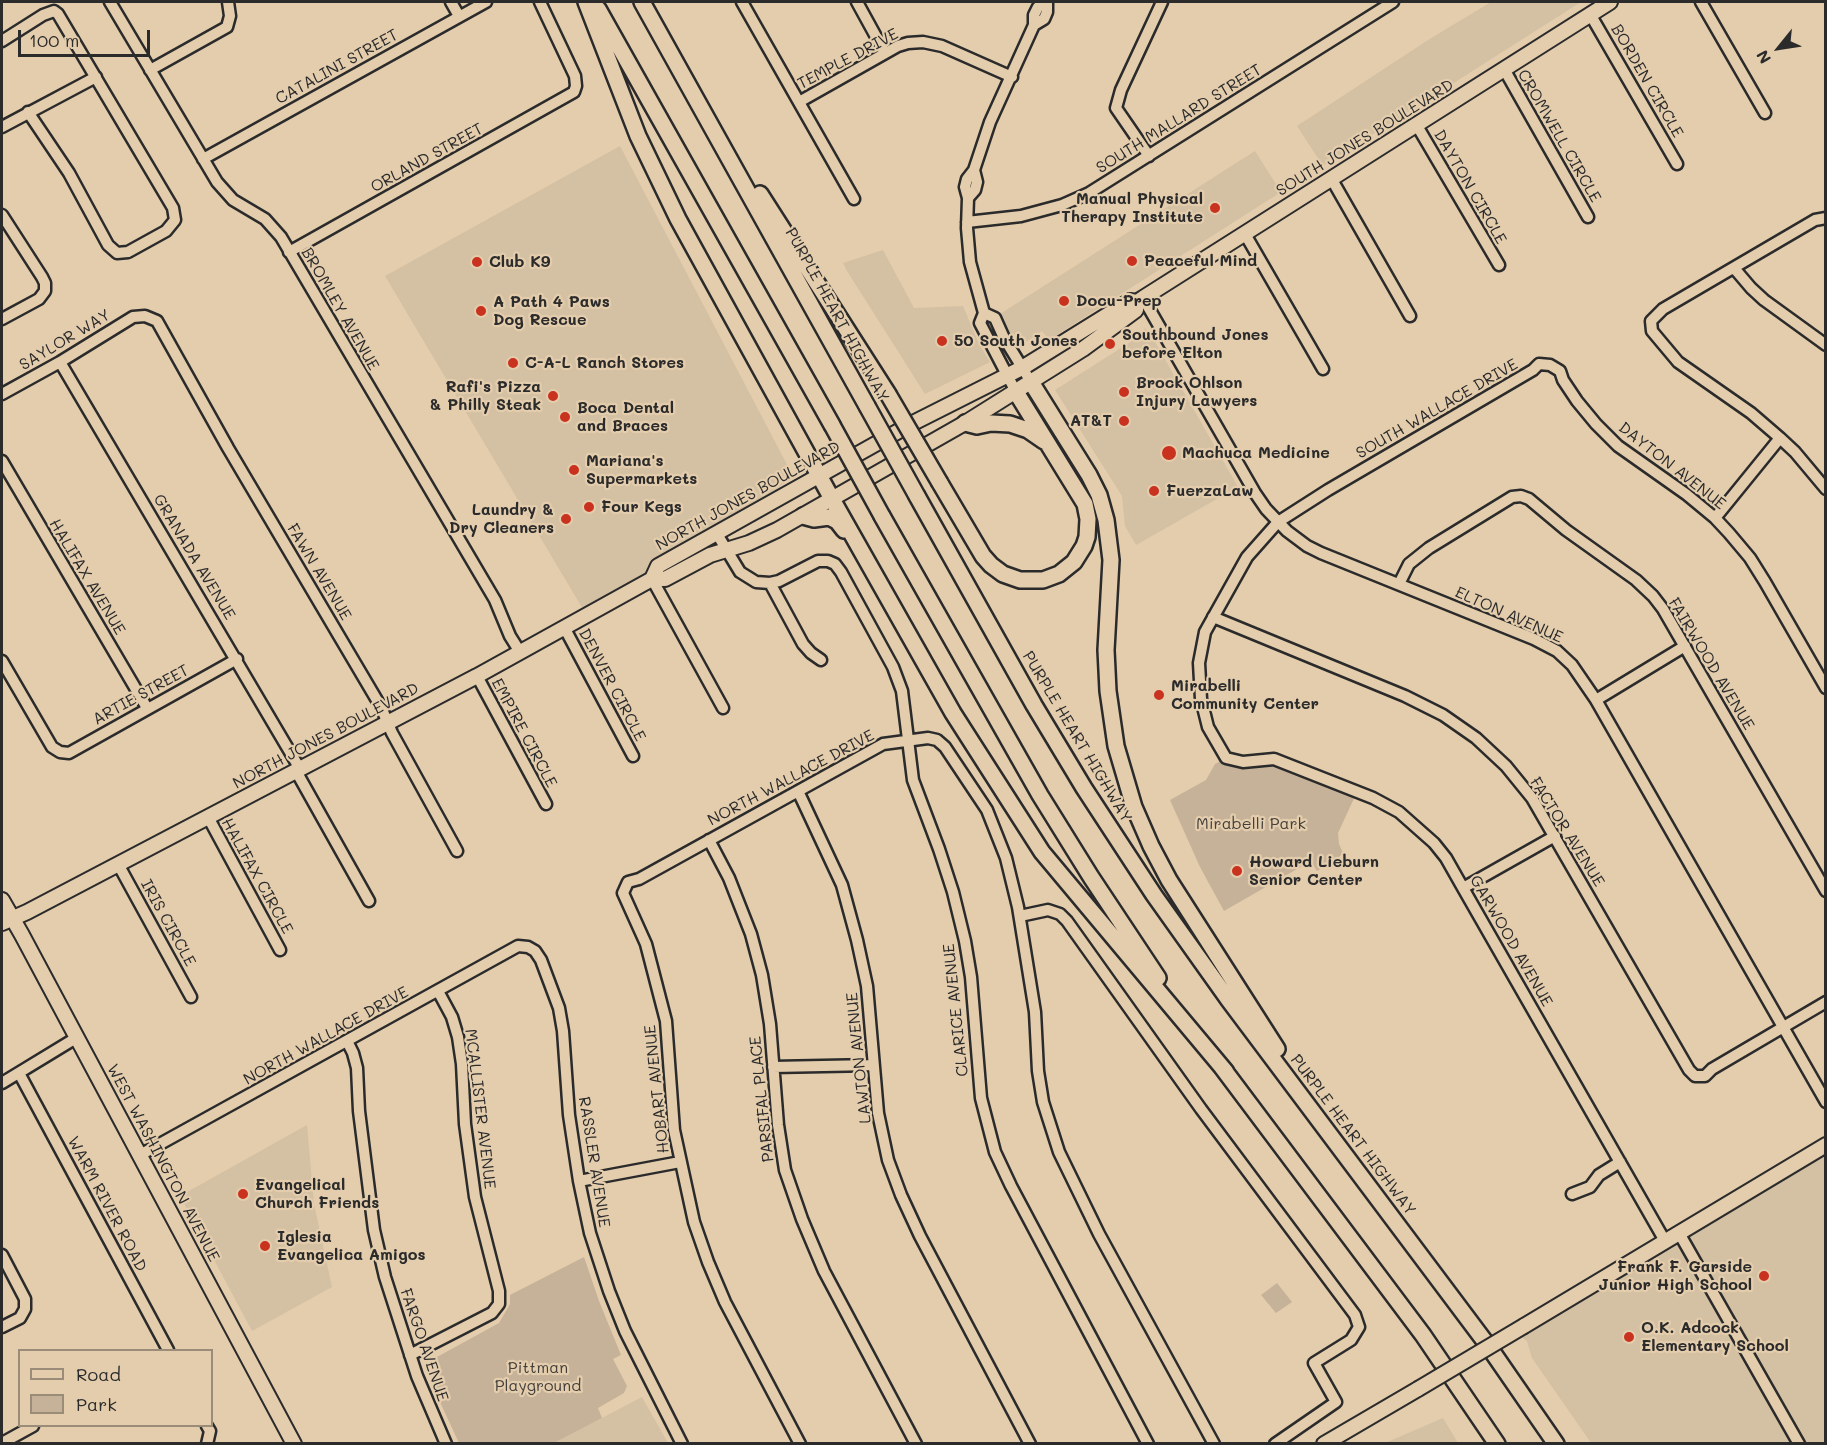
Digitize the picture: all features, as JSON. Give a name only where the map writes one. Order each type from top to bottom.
[{"type":"highway","points":[[586,2],[638,136],[707,275],[953,713],[1042,852],[1226,1072]]},
{"type":"highway","points":[[593,2],[1007,740],[1073,850],[1138,949],[1226,1072],[1423,1335],[1497,1443]]},
{"type":"highway","name":"PURPLE HEART HIGHWAY","points":[[642,2],[1034,705],[1107,823],[1189,945],[1489,1347],[1556,1443]]},
{"type":"highway","points":[[657,29],[888,394],[980,550],[995,568],[1006,576],[1036,581],[1051,578],[1066,570],[1077,559],[1086,543],[1089,526],[1085,504],[1016,392]]},
{"type":"highway","points":[[1031,382],[1089,475],[1106,520],[1111,554],[1106,657],[1109,706],[1121,764],[1137,815],[1169,880],[1342,1150]]},
{"type":"highway","points":[[965,423],[977,426],[999,423],[1014,425],[1031,432],[1051,447]]},
{"type":"highway","points":[[803,516],[814,519],[829,517],[852,535]]},
{"type":"main road","name":"SOUTH JONES BOULEVARD","points":[[866,448],[1022,368],[1130,301],[1140,300],[1610,2]]},
{"type":"main road","name":"SOUTH JONES BOULEVARD","points":[[880,472],[1016,392],[1103,335],[1136,310],[1140,300]]},
{"type":"main road","name":"NORTH JONES BOULEVARD","points":[[652,579],[658,566],[866,448]]},
{"type":"main road","name":"NORTH JONES BOULEVARD","points":[[2,935],[7,921],[477,676],[652,579],[665,579],[706,557],[756,540],[880,472]]},
{"type":"main road","name":"WEST WASHINGTON AVENUE","points":[[2,900],[7,921],[76,1038],[294,1443]]},
{"type":"main road","points":[[1324,1443],[1826,1145]]},
{"type":"street","name":"BROMLEY AVENUE","points":[[111,2],[224,192],[271,224],[290,252],[495,600],[519,652]]},
{"type":"street","points":[[150,70],[227,27],[230,16],[228,2]]},
{"type":"street","points":[[451,2],[459,16]]},
{"type":"street","name":"CATALINI STREET","points":[[203,159],[486,2]]},
{"type":"street","name":"ORLAND STREET","points":[[290,252],[569,96],[576,86],[575,76],[540,2]]},
{"type":"street","points":[[742,2],[854,199]]},
{"type":"street","points":[[857,2],[885,53]]},
{"type":"street","points":[[1016,392],[980,323],[984,313],[970,262],[968,198],[975,190],[977,182],[974,170],[983,139],[1034,25],[1044,19],[1047,2]]},
{"type":"street","points":[[1149,156],[1116,108],[1121,90],[1162,2]]},
{"type":"street","name":"SOUTH MALLARD STREET","points":[[967,222],[1014,218],[1062,206],[1089,194],[1393,2]]},
{"type":"street","points":[[1701,2],[1764,113]]},
{"type":"street","points":[[2,41],[43,15],[54,11],[58,14],[173,208],[175,220],[166,231],[128,252],[117,253],[108,245],[69,174],[28,112]]},
{"type":"street","name":"BORDEN CIRCLE","points":[[1590,14],[1677,164]]},
{"type":"street","name":"TEMPLE DRIVE","points":[[799,102],[898,46],[923,42],[942,46],[1012,77]]},
{"type":"street","name":"CROMWELL CIRCLE","points":[[1504,69],[1588,217]]},
{"type":"street","points":[[2,127],[96,77]]},
{"type":"street","name":"DAYTON CIRCLE","points":[[1416,124],[1499,265]]},
{"type":"street","points":[[1331,178],[1410,316]]},
{"type":"street","points":[[2,215],[45,284],[45,291],[39,299],[2,319]]},
{"type":"street","points":[[1824,217],[1815,220],[1663,309],[1651,321],[1652,331],[1678,362],[1751,413],[1803,460],[1826,489]]},
{"type":"street","points":[[1245,234],[1323,369]]},
{"type":"street","points":[[1734,268],[1750,288],[1764,300],[1826,345]]},
{"type":"street","name":"ELTON AVENUE","points":[[1140,300],[1255,493],[1278,522],[1307,546],[1549,646],[1572,665],[1596,700],[1826,1102]]},
{"type":"street","points":[[984,313],[995,318],[1031,382]]},
{"type":"street","name":"SAYLOR WAY","points":[[2,394],[60,362],[133,317],[145,316]]},
{"type":"street","name":"FAWN AVENUE","points":[[145,316],[157,321],[228,448],[381,707],[457,851]]},
{"type":"street","name":"GRANADA AVENUE","points":[[60,362],[237,659],[369,901]]},
{"type":"street","name":"SOUTH WALLACE DRIVE","points":[[1243,762],[1226,758],[1208,727],[1199,687],[1199,663],[1205,632],[1247,557],[1278,522],[1328,490],[1533,370],[1539,364],[1550,365]]},
{"type":"street","name":"DAYTON AVENUE","points":[[1550,365],[1560,371],[1563,380],[1577,400],[1618,446],[1686,494],[1715,518],[1750,558],[1826,688]]},
{"type":"street","points":[[1715,518],[1780,438]]},
{"type":"street","name":"HALIFAX AVENUE","points":[[2,461],[147,708]]},
{"type":"street","name":"FAIRWOOD AVENUE","points":[[1399,584],[1409,564],[1429,548],[1512,497],[1521,496],[1529,499],[1566,530],[1636,580],[1663,609],[1826,891]]},
{"type":"street","points":[[717,534],[735,566],[745,577],[756,582],[770,583],[803,644],[821,660]]},
{"type":"street","name":"CLARICE AVENUE","points":[[770,583],[786,578],[818,561],[830,561],[838,567],[897,676],[902,691],[913,780],[953,892],[965,940],[971,977],[981,1098],[995,1152],[1148,1443]]},
{"type":"street","points":[[652,579],[723,708]]},
{"type":"street","name":"FACTOR AVENUE","points":[[1213,617],[1405,696],[1443,714],[1476,738],[1506,766],[1532,798],[1689,1070],[1695,1076],[1705,1076],[1783,1028]]},
{"type":"street","name":"DENVER CIRCLE","points":[[564,627],[633,756]]},
{"type":"street","points":[[1596,700],[1685,646]]},
{"type":"street","name":"ARTIE STREET","points":[[2,661],[52,747],[60,752],[69,753],[237,659]]},
{"type":"street","name":"EMPIRE CIRCLE","points":[[477,676],[546,804]]},
{"type":"street","name":"NORTH WALLACE DRIVE","points":[[623,893],[628,882],[883,744],[928,738],[937,740],[945,747],[987,810],[1006,858],[1020,916],[1035,1012],[1038,1071],[1043,1102],[1059,1152],[1099,1234],[1210,1442]]},
{"type":"street","name":"GARWOOD AVENUE","points":[[1243,762],[1274,759],[1373,798],[1399,812],[1434,843],[1446,858],[1665,1241]]},
{"type":"street","name":"LAWTON AVENUE","points":[[798,791],[842,885],[867,986],[878,1113],[888,1160],[920,1236],[1030,1443]]},
{"type":"street","name":"HALIFAX CIRCLE","points":[[208,817],[280,950]]},
{"type":"street","points":[[1463,888],[1555,836]]},
{"type":"street","name":"PARSIFAL PLACE","points":[[709,840],[729,878],[751,934],[762,975],[770,1024],[778,1125],[785,1170],[802,1220],[824,1271],[916,1443]]},
{"type":"street","name":"IRIS CIRCLE","points":[[118,864],[191,997]]},
{"type":"street","name":"HOBART AVENUE","points":[[623,893],[646,944],[666,1021],[674,1130],[694,1222],[725,1302],[800,1443]]},
{"type":"street","points":[[1020,916],[1048,910],[1060,914],[1067,921],[1201,1109],[1355,1315],[1359,1327],[1351,1340],[1314,1363],[1336,1402],[1275,1443]]},
{"type":"street","name":"NORTH WALLACE DRIVE","points":[[140,1155],[518,946],[528,947]]},
{"type":"street","name":"RASSLER AVENUE","points":[[528,947],[535,951],[541,960],[559,1008],[564,1031],[569,1115],[590,1233],[609,1291],[638,1361],[682,1443]]},
{"type":"street","name":"MCALLISTER AVENUE","points":[[410,1355],[492,1313],[499,1304],[499,1291],[475,1197],[465,1124],[462,1064],[458,1037],[452,1017],[438,991]]},
{"type":"street","points":[[1783,1028],[1826,1002]]},
{"type":"street","points":[[2,1083],[76,1038]]},
{"type":"street","name":"FARGO AVENUE","points":[[347,1041],[357,1068],[359,1111],[374,1230],[385,1276],[417,1377],[446,1443]]},
{"type":"street","points":[[773,1067],[873,1065]]},
{"type":"street","name":"WARM RIVER ROAD","points":[[19,1072],[167,1349]]},
{"type":"street","points":[[579,1181],[680,1162]]},
{"type":"street","points":[[1572,1194],[1590,1187],[1599,1175],[1620,1162]]},
{"type":"street","points":[[1678,1233],[1799,1443]]},
{"type":"street","points":[[2,1255],[25,1299],[25,1309],[20,1318],[2,1328]]},
{"type":"street","points":[[3,1441],[29,1427]]},
{"type":"street","points":[[208,1427],[210,1431],[208,1443]]},
{"type":"shaded area","points":[[1491,2],[1581,2],[1323,166],[1297,126],[1428,40]]},
{"type":"shaded area","points":[[620,146],[793,476],[695,555],[587,616],[385,276]]},
{"type":"shaded area","points":[[1255,151],[1281,192],[1049,340],[1042,331],[1017,348],[1000,314]]},
{"type":"shaded area","points":[[883,250],[914,308],[963,306],[979,344],[990,362],[925,394],[843,263]]},
{"type":"shaded area","points":[[1145,328],[1238,487],[1136,545],[1125,526],[1122,496],[1055,390],[1143,334]]},
{"type":"shaded area","name":"Iglesia Evangelica Amigos","points":[[307,1125],[314,1204],[332,1287],[252,1331],[180,1196]]},
{"type":"shaded area","points":[[1825,1145],[1825,1443],[1591,1443],[1532,1358],[1527,1341],[1514,1332]]},
{"type":"shaded area","points":[[642,1397],[668,1443],[554,1443],[602,1418]]},
{"type":"shaded area","points":[[1443,1418],[1458,1443],[1385,1443]]},
{"type":"green space","name":"Mirabelli Park","points":[[1226,758],[1259,760],[1357,792],[1338,833],[1343,853],[1337,859],[1317,871],[1311,861],[1224,911],[1200,867],[1170,800],[1206,780],[1215,764]]},
{"type":"green space","name":"Pittman Playground","points":[[584,1257],[621,1355],[613,1359],[627,1386],[624,1393],[598,1408],[602,1418],[554,1443],[459,1443],[439,1400],[426,1363],[499,1323],[510,1304],[510,1295]]},
{"type":"green space","points":[[1277,1283],[1292,1302],[1276,1313],[1261,1295]]},
{"type":"place","name":"Manual Physical Therapy Institute","points":[[1215,208]]},
{"type":"place","name":"Peaceful Mind","points":[[1132,261]]},
{"type":"place","name":"Club K9","points":[[477,262]]},
{"type":"place","name":"Docu-Prep","points":[[1064,301]]},
{"type":"place","name":"A Path 4 Paws Dog Rescue","points":[[481,311]]},
{"type":"place","name":"50 South Jones","points":[[942,341]]},
{"type":"place","name":"Southbound Jones before Elton","points":[[1110,344]]},
{"type":"place","name":"C-A-L Ranch Stores","points":[[513,363]]},
{"type":"place","name":"Brock Ohlson Injury Lawyers","points":[[1124,392]]},
{"type":"place","name":"Rafi's Pizza & Philly Steak","points":[[553,396]]},
{"type":"place","name":"Boca Dental and Braces","points":[[565,417]]},
{"type":"place","name":"AT&T","points":[[1124,421]]},
{"type":"place","name":"Machuca Medicine","points":[[1169,453]]},
{"type":"place","name":"Mariana's Supermarkets","points":[[574,470]]},
{"type":"place","name":"FuerzaLaw","points":[[1154,491]]},
{"type":"place","name":"Four Kegs","points":[[589,507]]},
{"type":"place","name":"Laundry & Dry Cleaners","points":[[566,519]]},
{"type":"place","name":"Mirabelli Community Center","points":[[1159,695]]},
{"type":"place","name":"Howard Lieburn Senior Center","points":[[1237,871]]},
{"type":"place","name":"Evangelical Church Friends","points":[[243,1194]]},
{"type":"place","name":"Iglesia Evangelica Amigos","points":[[265,1246]]},
{"type":"place","name":"Frank F. Garside Junior High School","points":[[1764,1276]]},
{"type":"place","name":"O.K. Adcock Elementary School","points":[[1629,1337]]}]
